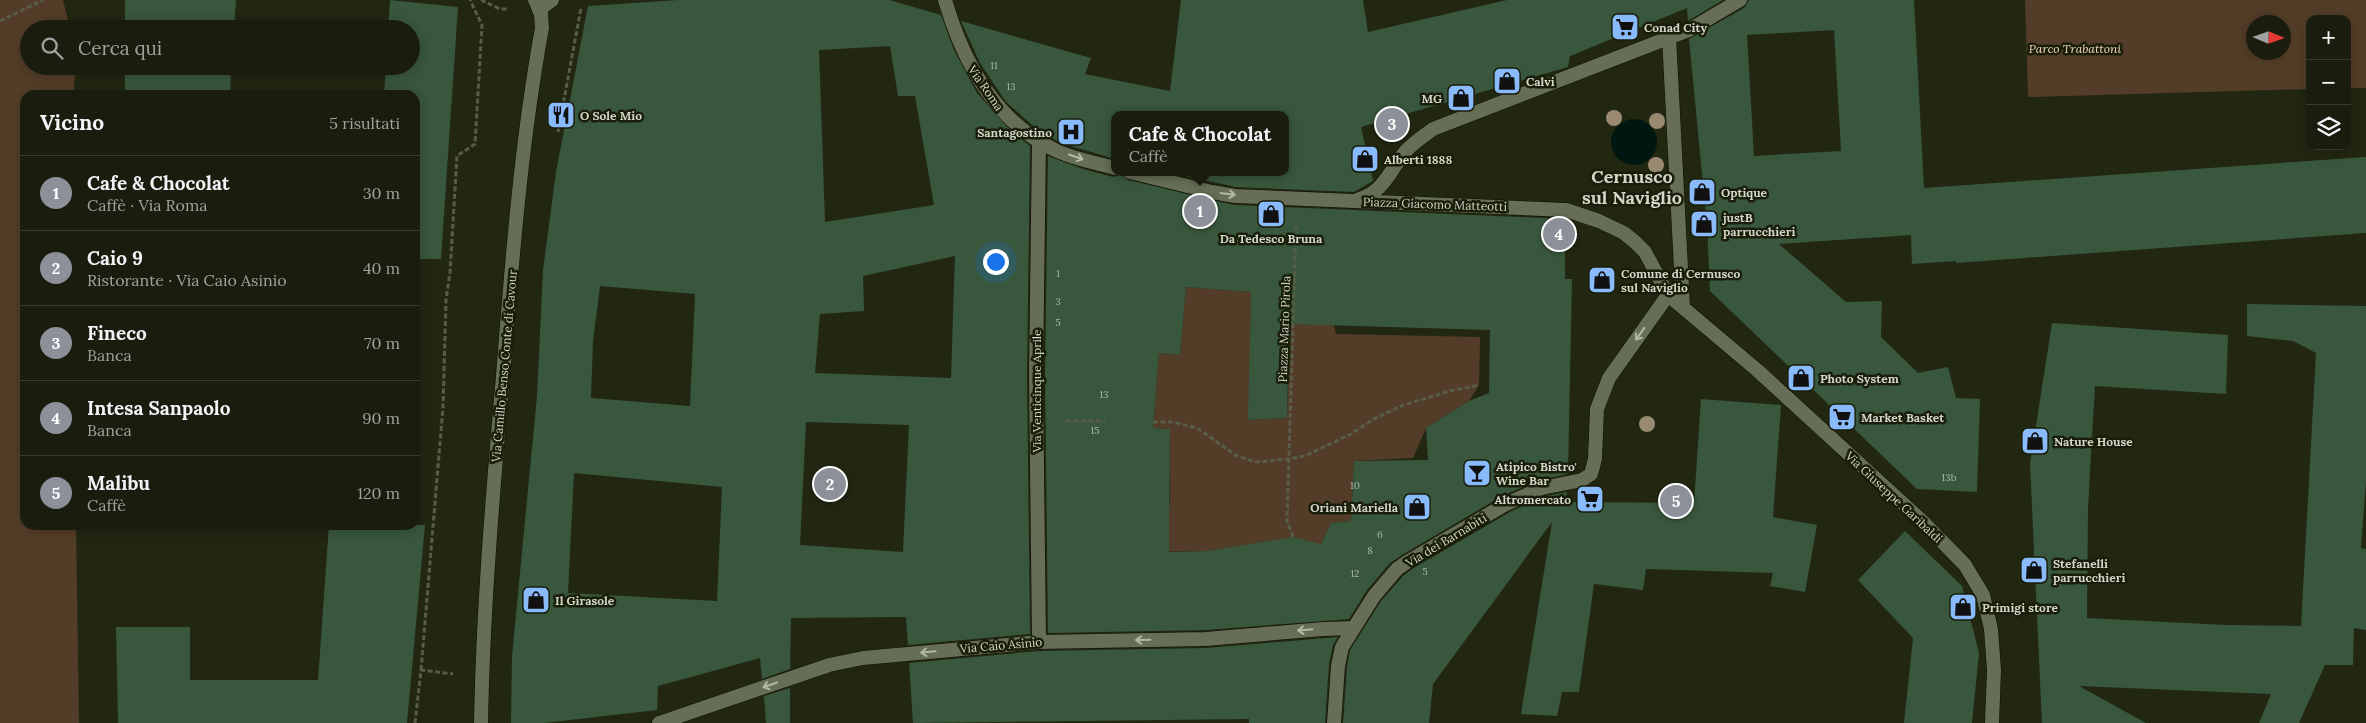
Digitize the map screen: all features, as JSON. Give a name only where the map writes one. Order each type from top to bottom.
[{"type":"street","points":[[537,5],[552,0]]},
{"type":"street","name":"Via Roma","points":[[945,0],[966,56],[983,87],[1006,116],[1039,141],[1058,151],[1111,167]]},
{"type":"street","name":"Piazza Giacomo Matteotti","points":[[1350,200],[1374,192],[1390,175],[1406,151],[1433,129],[1689,30],[1740,0]]},
{"type":"street","name":"Via Camillo Benso Conte di Cavour","points":[[481,723],[482,680],[500,404],[519,184],[542,28],[537,5]]},
{"type":"street","points":[[1669,37],[1683,307]]},
{"type":"street","name":"Via Venticinque Aprile","points":[[1039,141],[1037,181],[1036,421],[1039,642]]},
{"type":"street","points":[[1146,176],[1212,192],[1297,199],[1350,200]]},
{"type":"street","name":"Piazza Giacomo Matteotti","points":[[1350,200],[1553,209],[1578,214],[1624,233],[1644,252],[1668,295],[1757,370]]},
{"type":"street","name":"Via dei Barnabiti","points":[[1334,723],[1338,666],[1342,647],[1374,596],[1397,569],[1506,504],[1542,488],[1582,480],[1591,474],[1595,459],[1597,409],[1608,378],[1668,295]]},
{"type":"street","name":"Via Giuseppe Garibaldi","points":[[1757,370],[1929,528],[1965,565],[1982,596],[1988,612],[1994,648],[1992,723]]},
{"type":"street","name":"Via Caio Asinio","points":[[659,723],[829,665],[863,658],[1039,642],[1206,639],[1353,628]]},
{"type":"path","points":[[0,21],[43,0]]},
{"type":"path","points":[[421,670],[443,407],[446,300],[450,272],[456,156],[475,144],[482,25],[470,0]]},
{"type":"path","name":"Piazza Mario Pirola","points":[[1293,537],[1286,521],[1297,199]]},
{"type":"path","points":[[1153,422],[1173,422],[1197,428],[1237,456],[1256,462],[1289,459],[1304,456],[1351,434],[1372,420],[1401,406],[1449,391],[1479,385]]},
{"type":"path","points":[[1036,421],[1105,421]]},
{"type":"green space","points":[[0,0],[63,0],[68,20],[20,20],[20,75],[75,75],[74,90],[20,90],[20,530],[76,530],[79,723],[0,723]]},
{"type":"green space","name":"Parco Trabattoni","points":[[2025,0],[2366,0],[2366,88],[2351,88],[2351,15],[2306,15],[2306,89],[2028,97]]},
{"type":"green space","points":[[1292,213],[1310,215],[1336,334],[1480,337],[1479,385],[1469,401],[1426,428],[1413,458],[1354,461],[1351,521],[1331,523],[1321,544],[1207,551],[1063,553],[1063,502],[1170,503],[1170,429],[1153,428],[1159,353],[1180,355],[1186,287],[1251,292],[1249,420],[1287,418]]},
{"type":"water","points":[[1634,119],[1647,123],[1653,129],[1657,142],[1653,155],[1647,161],[1634,165],[1621,161],[1615,155],[1611,142],[1615,129],[1621,123]]},
{"type":"building","points":[[125,0],[236,0],[235,20],[125,20]]},
{"type":"building","points":[[390,0],[458,7],[441,259],[420,259],[420,90],[384,90],[385,75],[420,75],[420,20],[389,20]]},
{"type":"building","points":[[678,0],[889,0],[941,15],[954,50],[977,93],[1010,130],[1030,146],[1027,376],[1030,634],[908,645],[906,617],[791,618],[790,669],[762,679],[760,658],[658,686],[657,710],[544,723],[511,723],[512,656],[537,396],[543,270],[556,172],[588,6]],"holes":[[[890,46],[898,96],[915,96],[934,205],[825,222],[819,50]],[[955,256],[951,378],[815,373],[820,314],[864,311],[863,276]],[[600,286],[695,294],[690,406],[591,398],[593,341]],[[806,422],[909,425],[903,552],[800,545]],[[574,473],[722,487],[717,601],[568,593]]]},
{"type":"building","points":[[1181,0],[1363,0],[1368,32],[1507,0],[1723,0],[1688,21],[1687,8],[1570,56],[1568,67],[1361,127],[1373,181],[1354,192],[1236,187],[1186,176],[1289,176],[1289,111],[1111,111],[1111,158],[1061,143],[1040,132],[1006,102],[980,63],[961,21],[1091,58],[1085,74],[1170,91]]},
{"type":"building","points":[[1749,0],[1914,0],[1924,188],[2366,157],[2366,233],[1956,263],[1956,261],[1912,264],[1911,235],[1779,244],[1846,302],[1882,301],[1881,337],[1918,373],[1948,367],[1956,398],[1980,399],[1977,492],[1917,489],[1710,291],[1707,225],[1689,39],[1744,8]],"holes":[[[1834,30],[1841,151],[1754,156],[1747,35]]]},
{"type":"building","points":[[125,75],[231,75],[230,90],[125,90]]},
{"type":"building","points":[[1048,156],[1083,169],[1113,177],[1124,176],[1128,180],[1234,205],[1565,219],[1565,279],[1572,279],[1568,474],[1539,480],[1502,496],[1402,555],[1390,563],[1367,590],[1349,619],[1206,630],[1048,633],[1045,376]],"holes":[[[1186,287],[1251,292],[1248,420],[1287,418],[1289,324],[1490,330],[1489,393],[1469,401],[1426,428],[1428,460],[1354,461],[1351,521],[1331,523],[1321,544],[1293,537],[1207,551],[1169,552],[1170,429],[1153,428],[1159,353],[1180,355]]]},
{"type":"building","points":[[2247,304],[2366,306],[2366,480],[2361,548],[2366,549],[2366,630],[2354,628],[2353,665],[2325,665],[2299,723],[2259,723],[2271,694],[2079,686],[2146,723],[2042,723],[2030,464],[2052,323],[2228,335],[2226,394],[2095,386],[2088,507],[2087,618],[2226,625],[2301,626],[2316,353],[2293,341],[2247,336]]},
{"type":"building","points":[[1701,399],[1781,405],[1773,517],[1817,525],[1805,592],[1770,586],[1773,573],[1646,569],[1643,590],[1594,584],[1579,692],[1562,692],[1557,716],[1521,714],[1552,522],[1433,684],[1429,723],[1343,723],[1350,650],[1381,601],[1403,576],[1412,569],[1510,512],[1545,496],[1567,492],[1566,502],[1694,503]]},
{"type":"building","points":[[420,525],[425,525],[407,723],[118,723],[116,627],[190,627],[190,680],[318,680],[329,530],[420,530]]},
{"type":"building","points":[[1905,531],[1962,586],[1979,653],[1972,723],[1904,723],[1913,638],[1858,580]]},
{"type":"building","points":[[1338,637],[1333,645],[1329,664],[1325,723],[1249,723],[1249,719],[913,723],[909,663],[1039,651],[1206,648]]},
{"type":"building","points":[[790,688],[790,723],[766,723],[764,696]]},
{"type":"place","name":"Conad City","points":[[1625,27]]},
{"type":"place","name":"Calvi","points":[[1507,81]]},
{"type":"place","name":"MG","points":[[1461,98]]},
{"type":"place","name":"O Sole Mio","points":[[561,115]]},
{"type":"place","name":"Fineco","points":[[1392,124]]},
{"type":"place","name":"Santagostino","points":[[1071,132]]},
{"type":"place","name":"Alberti 1888","points":[[1365,159]]},
{"type":"place","name":"Optique","points":[[1702,192]]},
{"type":"place","name":"Cafe & Chocolat","points":[[1200,211]]},
{"type":"place","name":"Da Tedesco Bruna","points":[[1271,214]]},
{"type":"place","name":"justB parrucchieri","points":[[1704,224]]},
{"type":"place","name":"Intesa Sanpaolo","points":[[1559,234]]},
{"type":"place","name":"Comune di Cernusco sul Naviglio","points":[[1602,280]]},
{"type":"place","name":"Photo System","points":[[1801,378]]},
{"type":"place","name":"Market Basket","points":[[1842,417]]},
{"type":"place","name":"Nature House","points":[[2035,441]]},
{"type":"place","name":"Atipico Bistro' Wine Bar","points":[[1477,473]]},
{"type":"place","name":"Caio 9","points":[[830,484]]},
{"type":"place","name":"Altromercato","points":[[1590,499]]},
{"type":"place","name":"Malibu","points":[[1676,501]]},
{"type":"place","name":"Oriani Mariella","points":[[1417,507]]},
{"type":"place","name":"Stefanelli parrucchieri","points":[[2034,570]]},
{"type":"place","name":"Il Girasole","points":[[536,600]]},
{"type":"place","name":"Primigi store","points":[[1963,607]]},
{"type":"district","name":"Cernusco sul Naviglio","points":[[1632,186]]}]
